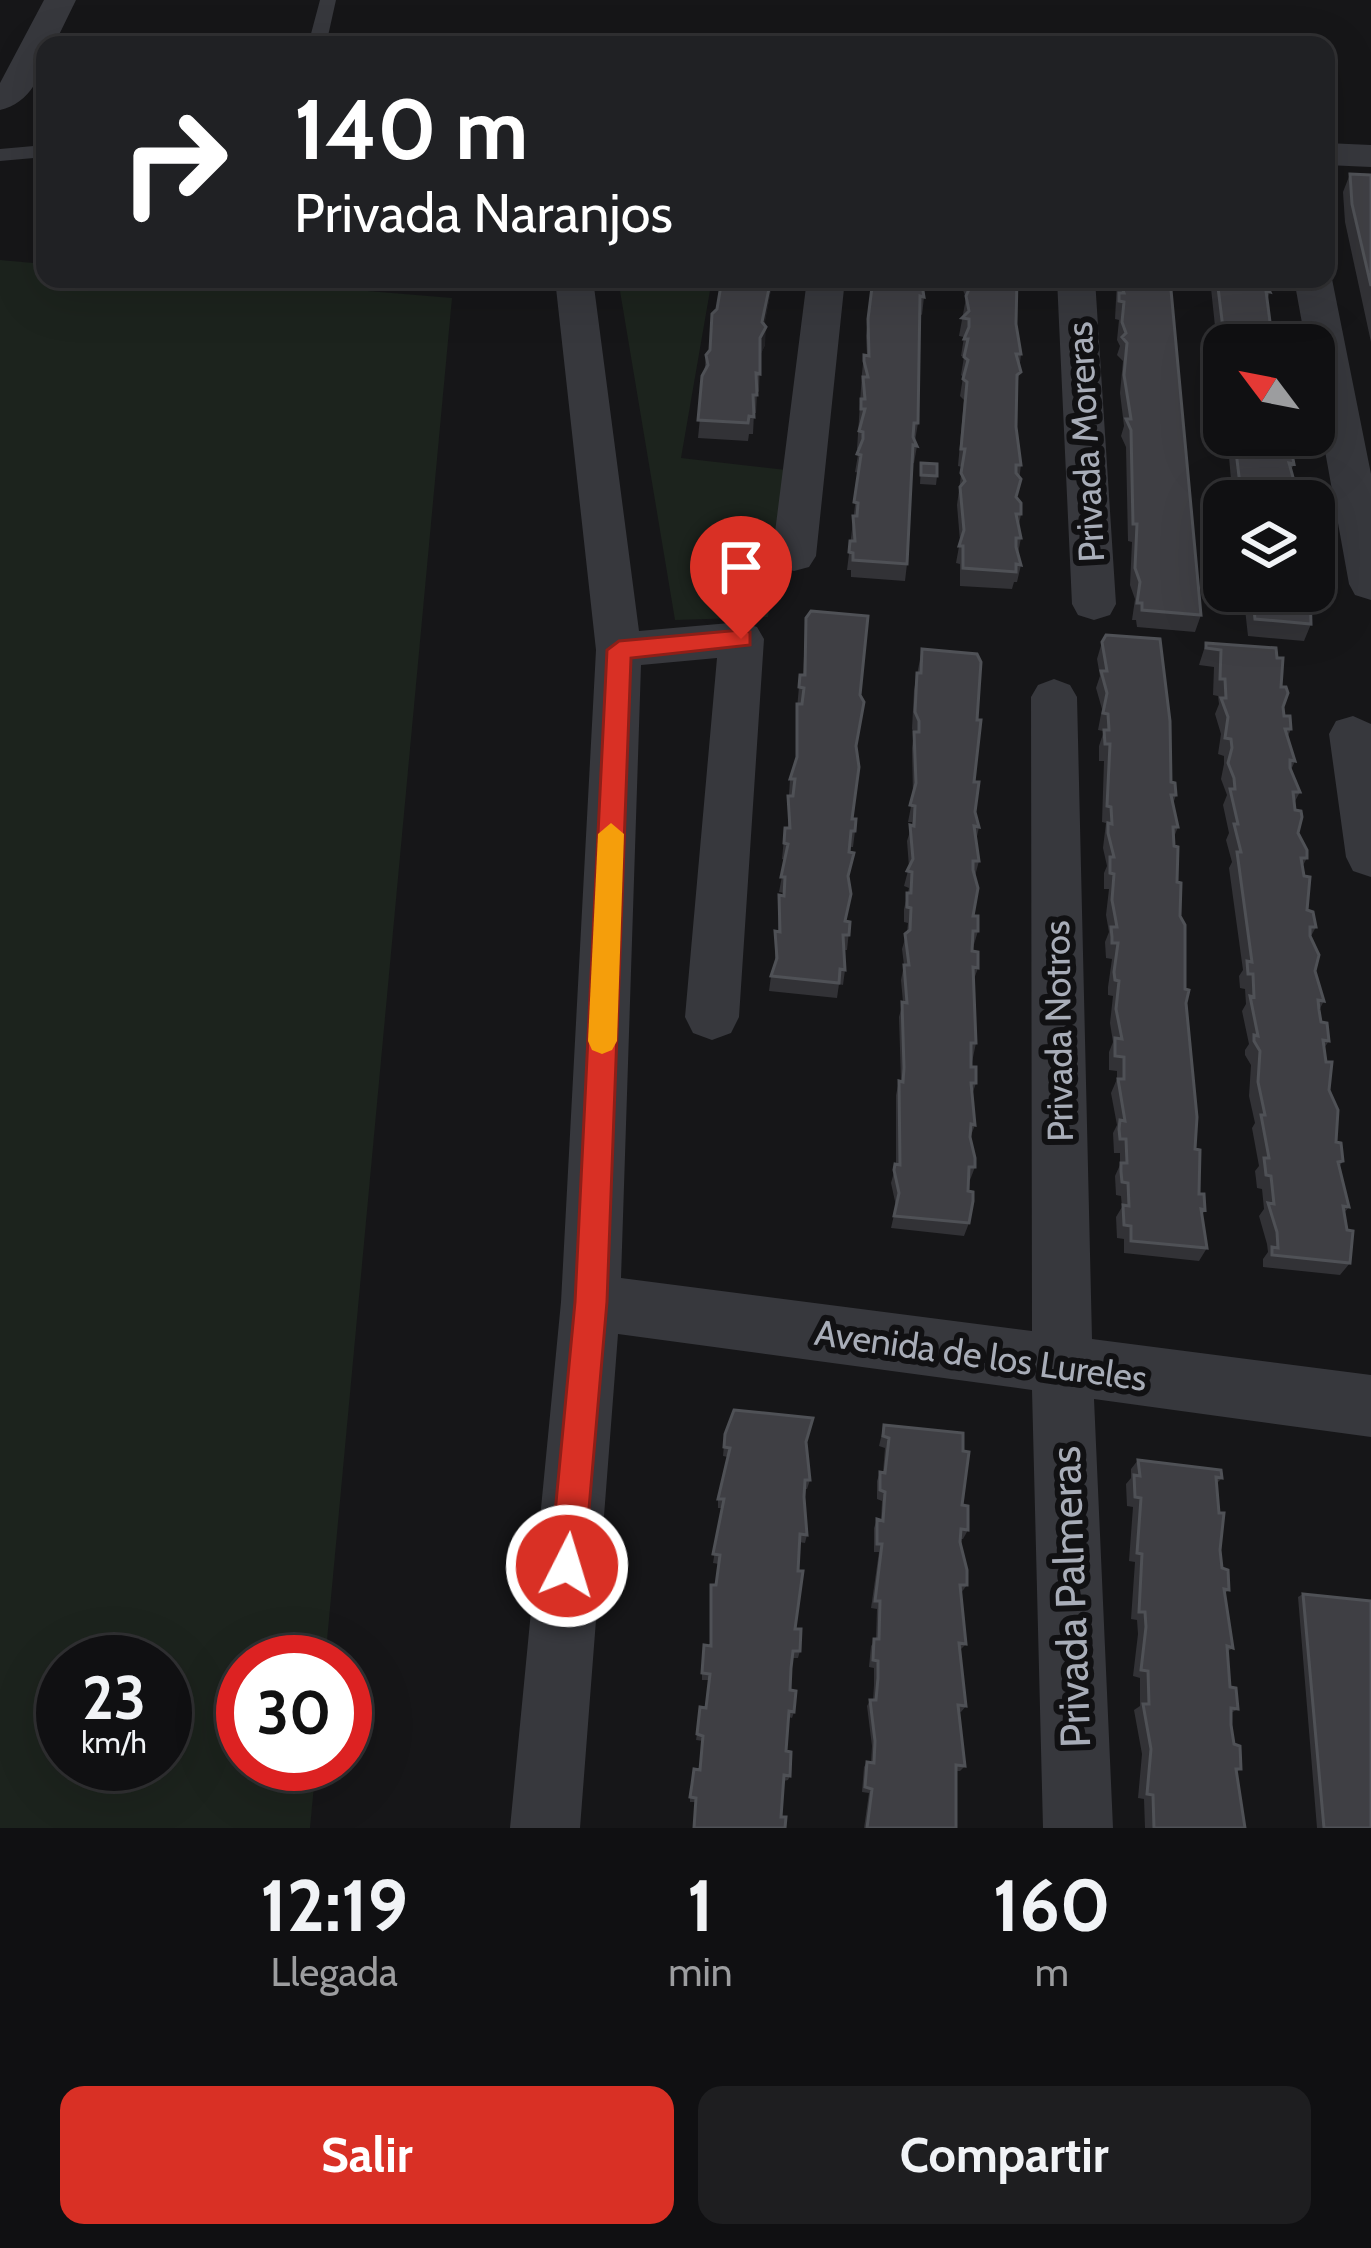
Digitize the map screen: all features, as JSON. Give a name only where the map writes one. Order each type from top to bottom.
[{"type":"street","points":[[42,36],[60,0]]},
{"type":"street","points":[[0,100],[17,86],[36,48]]},
{"type":"street","points":[[1335,154],[1371,156]]},
{"type":"street","points":[[545,1828],[591,1302],[619,650],[575,288]]},
{"type":"street","points":[[794,556],[825,288]]},
{"type":"street","name":"Privada Moreras","points":[[1076,288],[1094,604]]},
{"type":"street","points":[[1315,288],[1371,584]]},
{"type":"street","points":[[619,650],[741,639],[712,1017]]},
{"type":"street","name":"Privada Notros","points":[[1054,697],[1062,1366]]},
{"type":"street","points":[[1353,734],[1371,857]]},
{"type":"street","name":"Avenida de los Lureles","points":[[591,1302],[1371,1406]]},
{"type":"street","name":"Privada Palmeras","points":[[1062,1366],[1078,1828]]},
{"type":"lane","points":[[318,36],[328,0]]},
{"type":"lane","points":[[0,155],[36,152]]},
{"type":"shaded area","points":[[0,260],[36,263],[36,288],[332,288],[452,298],[328,1635],[216,1635],[216,1791],[313,1791],[310,1828],[0,1828]]},
{"type":"shaded area","points":[[620,288],[710,288],[681,458],[786,470],[768,617],[675,620]]},
{"type":"building","points":[[1350,174],[1371,175],[1371,286],[1352,204]]},
{"type":"building","points":[[720,288],[769,288],[754,417],[749,416],[748,423],[698,420],[712,314]]},
{"type":"building","points":[[872,288],[922,288],[907,564],[853,560],[849,552],[850,541],[855,541]]},
{"type":"building","points":[[970,288],[1017,288],[1021,354],[1016,354],[1021,372],[1017,375],[1016,427],[1021,465],[1016,465],[1016,473],[1021,479],[1016,497],[1021,514],[1016,514],[1021,538],[1016,538],[1016,547],[1021,565],[1016,564],[1016,572],[963,568],[963,546],[959,546],[964,530],[960,487],[965,481],[961,473],[965,449],[961,449],[968,360],[964,357],[968,339],[964,339],[969,319],[962,318],[969,311]]},
{"type":"building","points":[[1122,288],[1171,288],[1201,615],[1142,610],[1142,603],[1137,603],[1137,524],[1133,524],[1131,430],[1126,419],[1131,419],[1124,375],[1127,343],[1122,337],[1126,333],[1124,302],[1119,301],[1119,293],[1124,293]]},
{"type":"building","points":[[1218,288],[1268,288],[1270,292],[1266,291],[1270,324],[1222,324]]},
{"type":"building","points":[[1237,456],[1292,456],[1294,464],[1289,463],[1294,480],[1239,480]]},
{"type":"building","points":[[921,463],[937,464],[937,476],[921,475]]},
{"type":"building","points":[[811,611],[868,616],[860,695],[864,702],[856,746],[859,767],[852,819],[856,819],[849,852],[854,853],[845,921],[850,922],[849,935],[843,935],[845,970],[840,969],[839,983],[771,976],[777,958],[775,931],[780,932],[779,895],[784,896],[785,877],[781,877],[788,844],[784,843],[785,828],[790,828],[788,796],[793,796],[795,779],[790,779],[797,757],[797,704],[802,704],[804,688],[799,687],[800,675],[805,675],[806,618]]},
{"type":"building","points":[[1254,612],[1311,612],[1311,624],[1255,619]]},
{"type":"building","points":[[1106,635],[1160,639],[1170,721],[1171,782],[1176,795],[1171,795],[1178,827],[1173,827],[1177,882],[1181,883],[1180,916],[1185,925],[1195,1149],[1200,1150],[1199,1194],[1204,1194],[1205,1210],[1201,1209],[1207,1248],[1131,1241],[1131,1226],[1124,1225],[1123,1205],[1129,1206],[1128,1183],[1122,1182],[1121,1172],[1121,1163],[1127,1163],[1126,1139],[1120,1139],[1120,1120],[1125,1121],[1118,1079],[1124,1079],[1124,1057],[1115,1056],[1115,1038],[1122,1039],[1116,1009],[1119,981],[1114,972],[1118,943],[1112,943],[1111,927],[1117,927],[1114,874],[1110,873],[1110,857],[1114,857],[1108,833],[1108,823],[1112,824],[1107,806],[1110,744],[1105,744],[1107,693],[1101,671],[1107,671],[1102,642]]},
{"type":"building","points":[[1206,643],[1276,648],[1277,658],[1283,658],[1281,687],[1288,693],[1284,716],[1290,716],[1291,729],[1285,729],[1295,761],[1290,760],[1290,768],[1300,792],[1293,792],[1295,810],[1302,817],[1298,833],[1307,850],[1307,858],[1301,858],[1304,876],[1310,877],[1307,910],[1313,912],[1316,927],[1310,927],[1310,936],[1319,955],[1315,971],[1324,1001],[1318,1000],[1319,1010],[1321,1022],[1327,1023],[1329,1041],[1323,1040],[1326,1062],[1332,1062],[1329,1090],[1338,1110],[1336,1142],[1341,1143],[1343,1161],[1338,1162],[1349,1207],[1343,1206],[1347,1230],[1353,1231],[1350,1263],[1272,1255],[1272,1247],[1278,1248],[1277,1232],[1268,1203],[1274,1204],[1264,1158],[1269,1158],[1258,1082],[1260,1051],[1254,1041],[1254,1035],[1258,1036],[1250,996],[1254,997],[1253,974],[1248,974],[1247,961],[1252,962],[1230,789],[1235,789],[1228,763],[1232,748],[1231,739],[1225,738],[1228,717],[1221,698],[1226,698],[1225,679],[1220,679],[1221,650],[1206,648]]},
{"type":"building","points":[[922,649],[977,654],[981,662],[974,782],[979,782],[975,812],[979,827],[974,826],[979,861],[973,861],[978,888],[973,916],[978,916],[978,931],[973,931],[972,951],[978,952],[978,968],[973,967],[976,1043],[971,1043],[971,1067],[976,1067],[976,1083],[971,1083],[975,1125],[971,1124],[970,1137],[975,1167],[969,1167],[968,1191],[973,1192],[973,1201],[969,1223],[894,1216],[899,1193],[894,1170],[895,1164],[900,1165],[899,1081],[903,1082],[904,1068],[902,1002],[907,1003],[904,965],[909,965],[905,934],[910,930],[907,893],[911,893],[912,872],[907,871],[913,859],[910,825],[914,826],[915,806],[910,805],[916,783],[914,732],[919,732],[915,712]]},
{"type":"building","points":[[734,1410],[813,1418],[806,1442],[810,1480],[805,1480],[804,1497],[807,1535],[800,1534],[798,1571],[803,1571],[795,1629],[801,1629],[800,1651],[793,1651],[791,1668],[790,1690],[796,1691],[794,1712],[789,1711],[786,1751],[791,1752],[790,1776],[784,1775],[781,1817],[786,1817],[785,1828],[694,1828],[696,1798],[690,1797],[694,1769],[700,1770],[703,1736],[697,1734],[710,1674],[702,1673],[704,1645],[711,1646],[711,1585],[716,1585],[720,1555],[713,1554],[724,1499],[718,1499],[730,1448],[724,1447],[725,1434]]},
{"type":"building","points":[[884,1425],[963,1433],[963,1451],[969,1452],[962,1505],[968,1506],[968,1530],[961,1529],[960,1542],[967,1570],[967,1585],[960,1585],[966,1644],[959,1643],[966,1706],[958,1705],[965,1766],[956,1765],[956,1828],[867,1828],[872,1789],[865,1787],[867,1762],[874,1763],[875,1741],[870,1700],[876,1700],[878,1678],[878,1661],[873,1660],[874,1639],[879,1639],[880,1601],[875,1601],[882,1544],[877,1544],[877,1519],[883,1521],[885,1492],[880,1490],[880,1472],[885,1473],[889,1438],[883,1436]]},
{"type":"building","points":[[1138,1460],[1221,1470],[1222,1478],[1216,1477],[1219,1513],[1224,1513],[1220,1550],[1222,1568],[1228,1570],[1229,1590],[1224,1589],[1233,1648],[1227,1646],[1230,1687],[1236,1688],[1238,1709],[1231,1708],[1231,1725],[1234,1744],[1240,1746],[1241,1769],[1236,1769],[1245,1828],[1154,1828],[1153,1795],[1147,1794],[1151,1749],[1143,1704],[1149,1704],[1148,1671],[1141,1670],[1146,1627],[1145,1612],[1139,1612],[1141,1498],[1135,1497],[1134,1475],[1140,1476]]},
{"type":"building","points":[[1303,1594],[1371,1601],[1371,1828],[1324,1828]]},
{"type":"slow traffic","points":[[602,1041],[611,834]]},
{"type":"route","points":[[567,1566],[591,1302],[619,650],[741,639]]}]
